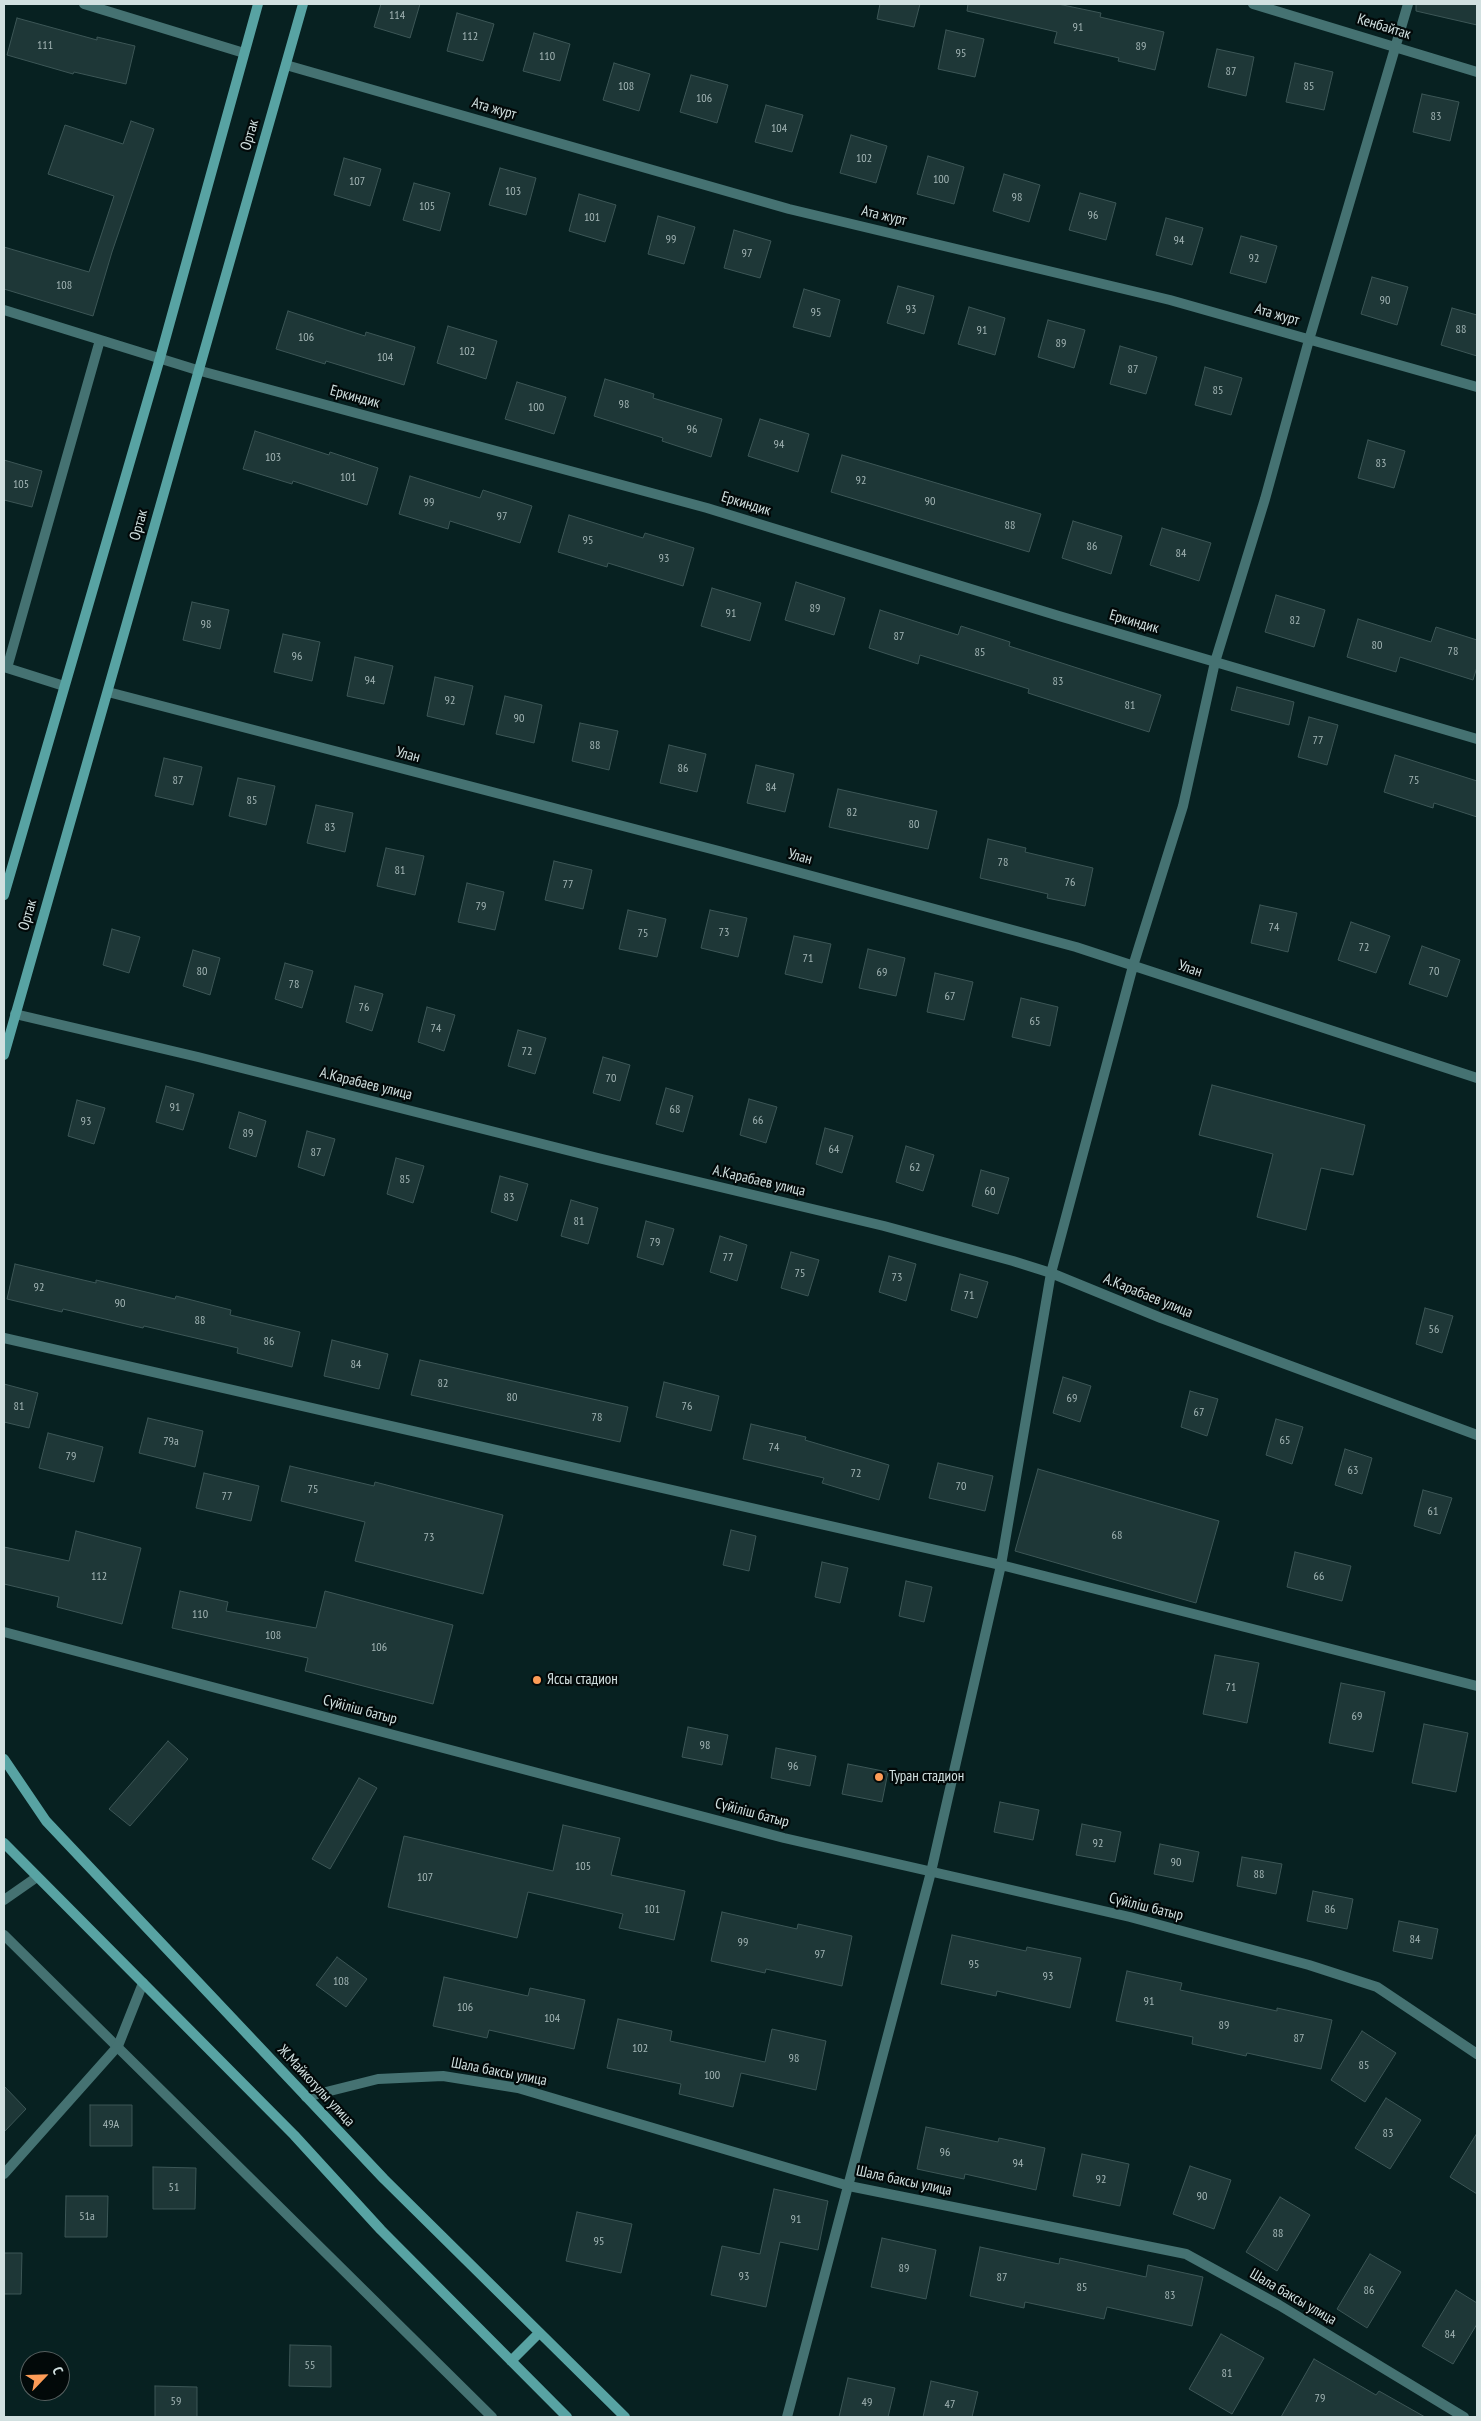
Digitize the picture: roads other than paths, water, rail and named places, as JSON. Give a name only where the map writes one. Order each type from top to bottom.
[{"type":"street","points":[[84,4],[244,52]]},
{"type":"street","name":"Ортак","points":[[4,895],[160,358],[258,4]]},
{"type":"street","name":"Ортак","points":[[4,1054],[108,692],[197,370],[303,4]]},
{"type":"street","name":"Кенбайтак","points":[[1253,4],[1477,72]]},
{"type":"street","points":[[787,2417],[931,1872],[1001,1565],[1052,1273],[1133,966],[1183,806],[1216,662],[1408,4]]},
{"type":"street","name":"Ата журт","points":[[286,65],[790,209],[1170,300],[1477,388]]},
{"type":"street","name":"Еркиндик","points":[[4,310],[197,370],[707,508],[1216,662],[1477,738]]},
{"type":"street","points":[[64,686],[5,668],[100,340]]},
{"type":"street","name":"Улан","points":[[108,692],[739,856],[1076,947],[1477,1078]]},
{"type":"street","name":"А.Карабаев улица","points":[[15,1014],[198,1057],[607,1160],[884,1226],[1052,1273],[1161,1318],[1477,1435]]},
{"type":"street","points":[[4,1338],[1001,1565],[1477,1686]]},
{"type":"street","name":"Сүйіліш батыр","points":[[4,1632],[784,1838],[1130,1917],[1309,1965],[1377,1986],[1477,2054]]},
{"type":"street","name":"Ж.Майкотулы улица","points":[[4,1759],[46,1821],[306,2097],[384,2179],[538,2334],[624,2417]]},
{"type":"street","points":[[4,1843],[294,2135],[381,2230],[567,2417]]},
{"type":"street","points":[[4,1900],[37,1877]]},
{"type":"street","points":[[4,1935],[492,2417]]},
{"type":"street","points":[[4,2174],[118,2046],[143,1983]]},
{"type":"street","name":"Шала баксы улица","points":[[306,2097],[378,2079],[443,2076],[518,2088],[849,2186],[1186,2254],[1279,2305],[1464,2417]]},
{"type":"street","points":[[511,2361],[538,2334]]},
{"type":"place","name":"Яссы стадион","points":[[537,1680]]},
{"type":"place","name":"Туран стадион","points":[[879,1777]]}]
